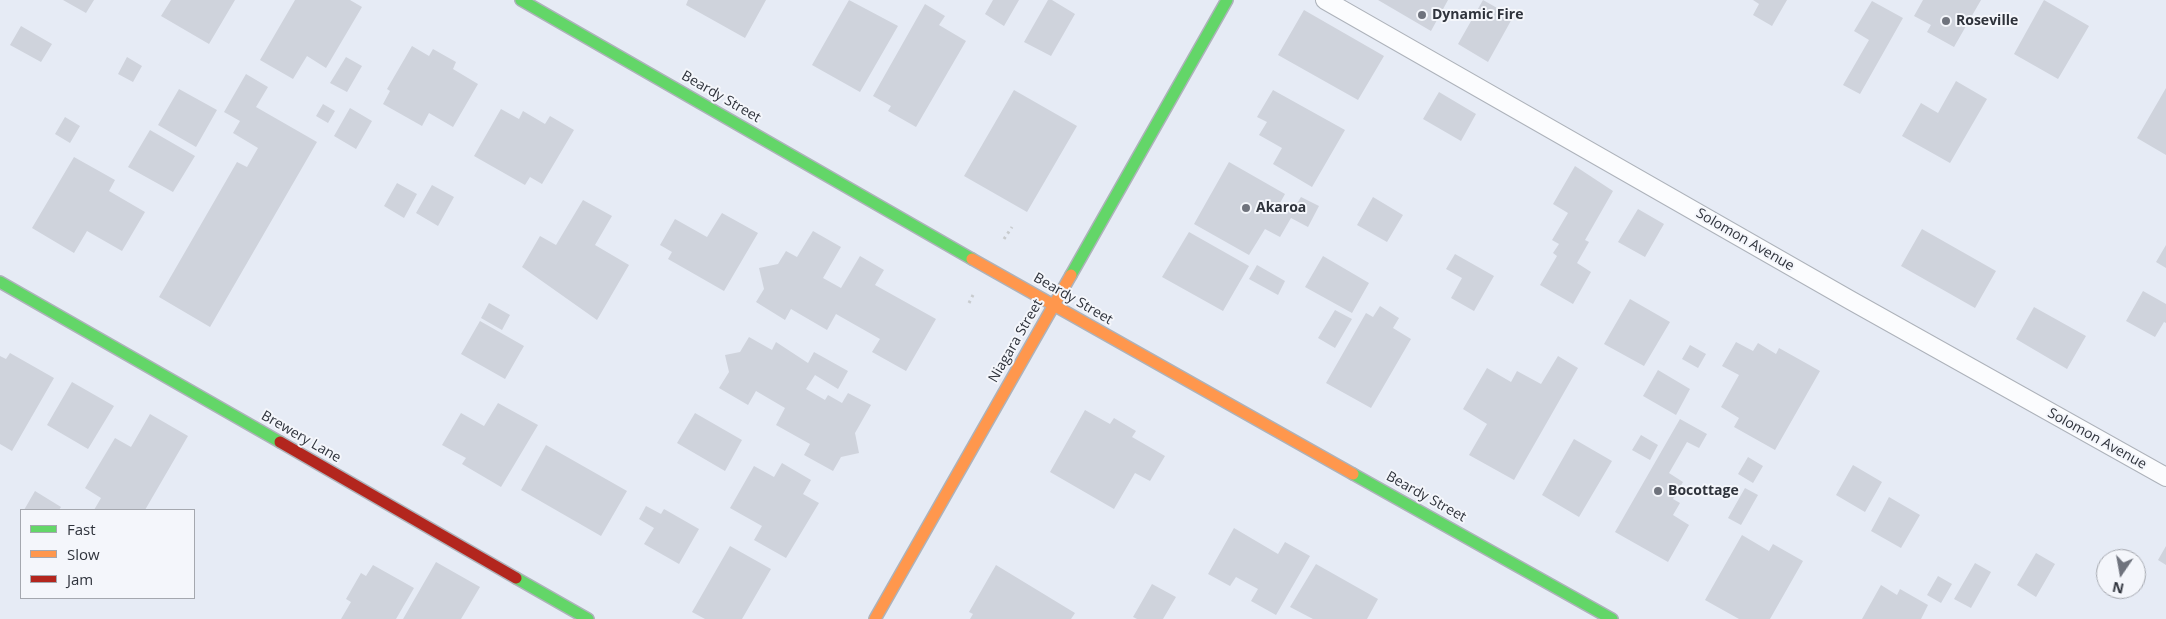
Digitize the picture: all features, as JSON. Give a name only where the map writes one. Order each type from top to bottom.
[{"type":"street","name":"Beardy Street","points":[[521,0],[1053,305],[1612,619]]},
{"type":"street","name":"Niagara Street","points":[[875,619],[1227,0]]},
{"type":"street","name":"Brewery Lane","points":[[0,282],[588,619]]},
{"type":"lane","name":"Solomon Avenue","points":[[1325,0],[1832,290],[2166,477]]},
{"type":"path","points":[[1005,239],[1012,227]]},
{"type":"path","points":[[969,303],[973,295]]},
{"type":"building","points":[[63,0],[94,0],[86,13]]},
{"type":"building","points":[[171,0],[235,0],[209,44],[161,16]]},
{"type":"building","points":[[295,0],[350,0],[362,7],[326,68],[307,56],[293,79],[260,60]]},
{"type":"building","points":[[688,0],[766,0],[745,38],[686,5]]},
{"type":"building","points":[[849,0],[898,26],[860,92],[812,65]]},
{"type":"building","points":[[993,0],[1019,0],[1004,26],[985,14]]},
{"type":"building","points":[[1048,0],[1052,0],[1075,14],[1051,56],[1024,42]]},
{"type":"building","name":"Dynamic Fire","points":[[1378,0],[1448,0],[1431,31]]},
{"type":"building","points":[[1483,0],[1513,17],[1488,62],[1458,44]]},
{"type":"building","points":[[1753,0],[1787,0],[1772,26],[1753,15],[1759,4]]},
{"type":"building","name":"Roseville","points":[[1923,0],[1981,0],[1954,47],[1927,32],[1931,25],[1914,16]]},
{"type":"building","points":[[2044,0],[2089,26],[2058,79],[2014,54]]},
{"type":"building","points":[[1872,1],[1903,18],[1860,94],[1843,85],[1869,40],[1854,31]]},
{"type":"building","points":[[925,4],[945,16],[939,25],[966,41],[916,127],[888,111],[891,106],[873,96]]},
{"type":"building","points":[[1304,10],[1384,56],[1358,100],[1278,55]]},
{"type":"building","points":[[21,26],[52,44],[41,62],[10,45]]},
{"type":"building","points":[[412,46],[429,56],[433,49],[456,62],[453,69],[478,84],[453,127],[429,113],[422,126],[383,104],[390,91],[387,89]]},
{"type":"building","points":[[127,57],[142,66],[133,82],[118,74]]},
{"type":"building","points":[[346,57],[362,66],[347,92],[330,83]]},
{"type":"building","points":[[246,74],[268,87],[256,107],[317,142],[210,327],[159,297],[237,162],[247,167],[258,148],[233,133],[240,121],[224,112]]},
{"type":"building","points":[[1956,81],[1987,99],[1950,163],[1902,136],[1921,103],[1938,113]]},
{"type":"building","points":[[2166,88],[2166,155],[2137,138]]},
{"type":"building","points":[[179,89],[217,110],[196,147],[158,125]]},
{"type":"building","points":[[1014,90],[1077,126],[1027,212],[964,176]]},
{"type":"building","points":[[1273,90],[1345,130],[1312,187],[1273,164],[1282,148],[1259,135],[1267,122],[1257,117]]},
{"type":"building","points":[[1439,92],[1476,114],[1461,141],[1423,119]]},
{"type":"building","points":[[323,104],[335,111],[328,123],[316,116]]},
{"type":"building","points":[[350,108],[372,121],[356,149],[334,136]]},
{"type":"building","points":[[501,109],[519,119],[523,111],[545,124],[550,116],[574,130],[542,184],[530,177],[525,185],[474,156]]},
{"type":"building","points":[[65,117],[80,126],[70,143],[55,134]]},
{"type":"building","points":[[150,130],[195,156],[173,192],[128,167]]},
{"type":"building","points":[[74,157],[115,180],[109,191],[145,212],[122,251],[87,231],[74,253],[32,228]]},
{"type":"building","name":"Akaroa","points":[[1229,162],[1285,194],[1280,203],[1293,210],[1301,197],[1319,206],[1308,227],[1291,218],[1280,237],[1265,229],[1249,255],[1194,224]]},
{"type":"building","points":[[1575,166],[1613,191],[1585,240],[1589,242],[1577,263],[1591,272],[1573,304],[1540,285],[1557,256],[1553,253],[1559,244],[1552,240],[1568,213],[1553,204]]},
{"type":"building","points":[[397,183],[417,194],[404,218],[384,206]]},
{"type":"building","points":[[432,185],[454,197],[438,226],[416,213]]},
{"type":"building","points":[[1373,197],[1403,215],[1387,242],[1357,225]]},
{"type":"building","points":[[583,200],[612,216],[595,245],[629,265],[597,320],[522,267],[540,236],[556,245]]},
{"type":"building","points":[[1638,209],[1664,224],[1645,257],[1618,242]]},
{"type":"building","points":[[722,213],[758,233],[724,291],[668,259],[672,252],[660,245],[675,219],[707,237]]},
{"type":"building","points":[[1922,229],[1996,271],[1975,308],[1901,266]]},
{"type":"building","points":[[813,231],[841,247],[823,278],[841,288],[860,256],[884,270],[875,285],[936,319],[906,371],[872,352],[880,339],[836,314],[827,330],[791,309],[785,320],[756,302],[764,289],[759,268],[778,264],[786,251],[797,257]]},
{"type":"building","points":[[1189,232],[1249,266],[1223,311],[1162,277]]},
{"type":"building","points":[[2166,245],[2166,268],[2156,262]]},
{"type":"building","points":[[1455,254],[1494,276],[1474,311],[1451,298],[1462,278],[1446,269]]},
{"type":"building","points":[[1323,256],[1369,283],[1352,313],[1305,287]]},
{"type":"building","points":[[1257,265],[1285,281],[1278,295],[1249,279]]},
{"type":"building","points":[[2143,291],[2166,304],[2166,323],[2164,322],[2155,337],[2126,321]]},
{"type":"building","points":[[1630,299],[1670,322],[1644,366],[1604,344]]},
{"type":"building","points":[[489,303],[510,315],[502,330],[481,318]]},
{"type":"building","points":[[1380,306],[1399,318],[1393,328],[1411,339],[1371,408],[1326,383],[1366,313],[1373,317]]},
{"type":"building","points":[[2034,307],[2086,336],[2067,369],[2016,339]]},
{"type":"building","points":[[1335,310],[1352,319],[1335,348],[1318,338]]},
{"type":"building","points":[[480,321],[524,346],[505,379],[461,354]]},
{"type":"building","points":[[749,337],[772,350],[776,342],[808,363],[814,352],[848,371],[838,389],[815,375],[806,389],[825,400],[828,395],[842,403],[848,393],[871,405],[855,433],[859,453],[841,457],[833,471],[804,455],[810,444],[776,425],[785,408],[756,391],[748,405],[719,388],[729,372],[725,355],[740,352]]},
{"type":"building","points":[[1736,342],[1753,351],[1758,343],[1776,354],[1779,348],[1820,371],[1775,450],[1734,427],[1739,418],[1721,407],[1739,375],[1722,366]]},
{"type":"building","points":[[1690,345],[1706,354],[1698,368],[1682,359]]},
{"type":"building","points":[[10,353],[54,378],[12,451],[0,444],[0,356],[6,359]]},
{"type":"building","points":[[1558,356],[1578,368],[1514,480],[1469,455],[1487,424],[1463,409],[1487,368],[1511,382],[1517,371],[1541,384]]},
{"type":"building","points":[[1658,370],[1690,389],[1676,415],[1643,396]]},
{"type":"building","points":[[72,382],[114,406],[88,449],[47,425]]},
{"type":"building","points":[[498,403],[538,425],[501,487],[462,464],[466,458],[442,445],[461,413],[484,426]]},
{"type":"building","points":[[1085,410],[1110,424],[1114,418],[1136,431],[1132,437],[1165,456],[1150,481],[1135,473],[1114,509],[1050,472]]},
{"type":"building","points":[[695,413],[742,440],[725,471],[677,443]]},
{"type":"building","points":[[150,414],[188,436],[146,509],[95,509],[101,498],[85,488],[115,438],[131,447]]},
{"type":"building","name":"Bocottage","points":[[1680,419],[1707,434],[1699,448],[1687,442],[1669,473],[1683,482],[1673,499],[1680,503],[1673,515],[1689,525],[1668,562],[1615,532]]},
{"type":"building","points":[[1641,435],[1658,445],[1650,460],[1632,450]]},
{"type":"building","points":[[1574,439],[1612,461],[1579,517],[1542,495]]},
{"type":"building","points":[[546,445],[627,491],[601,536],[521,490]]},
{"type":"building","points":[[1748,457],[1763,466],[1753,483],[1738,474]]},
{"type":"building","points":[[782,463],[811,480],[803,494],[819,503],[786,558],[754,540],[762,526],[730,508],[754,466],[774,477]]},
{"type":"building","points":[[1853,465],[1882,482],[1865,512],[1836,495]]},
{"type":"building","points":[[1745,488],[1758,495],[1741,525],[1728,518]]},
{"type":"building","points":[[35,491],[61,507],[60,509],[25,509]]},
{"type":"building","points":[[1889,497],[1920,515],[1901,548],[1871,531]]},
{"type":"building","points":[[646,506],[661,514],[664,509],[699,529],[679,564],[644,544],[654,528],[639,519]]},
{"type":"building","points":[[1234,528],[1278,554],[1285,542],[1310,556],[1276,615],[1251,601],[1258,589],[1236,577],[1230,586],[1208,574]]},
{"type":"building","points":[[1742,535],[1769,551],[1773,544],[1803,561],[1770,619],[1739,619],[1705,600]]},
{"type":"building","points":[[730,546],[771,569],[742,619],[705,619],[692,612]]},
{"type":"building","points":[[2166,546],[2166,565],[2158,560]]},
{"type":"building","points":[[2036,553],[2055,564],[2036,597],[2017,585]]},
{"type":"building","points":[[436,562],[480,587],[461,619],[403,619]]},
{"type":"building","points":[[1975,563],[1991,572],[1971,608],[1954,599]]},
{"type":"building","points":[[1316,564],[1378,599],[1367,619],[1313,619],[1290,607]]},
{"type":"building","points":[[373,565],[414,588],[396,619],[341,619],[351,602],[346,599],[361,573],[366,576]]},
{"type":"building","points":[[996,565],[1075,613],[1071,619],[970,619],[973,614],[969,612]]},
{"type":"building","points":[[1938,576],[1952,584],[1941,603],[1927,595]]},
{"type":"building","points":[[1152,584],[1176,597],[1163,619],[1137,619],[1133,617]]},
{"type":"building","points":[[1881,585],[1897,595],[1900,589],[1928,605],[1921,619],[1862,619]]},
{"type":"traffic: fast","points":[[521,0],[972,259]]},
{"type":"traffic: fast","points":[[1071,275],[1227,0]]},
{"type":"traffic: fast","points":[[0,282],[280,442]]},
{"type":"traffic: fast","points":[[1353,474],[1612,619]]},
{"type":"traffic: fast","points":[[516,578],[588,619]]},
{"type":"traffic: slow","points":[[972,259],[1353,474]]},
{"type":"traffic: slow","points":[[875,619],[1071,275]]},
{"type":"traffic: jam","points":[[280,442],[516,578]]},
{"type":"place","name":"Dynamic Fire","points":[[1422,15]]},
{"type":"place","name":"Roseville","points":[[1946,21]]},
{"type":"place","name":"Akaroa","points":[[1246,208]]},
{"type":"place","name":"Bocottage","points":[[1658,491]]}]
